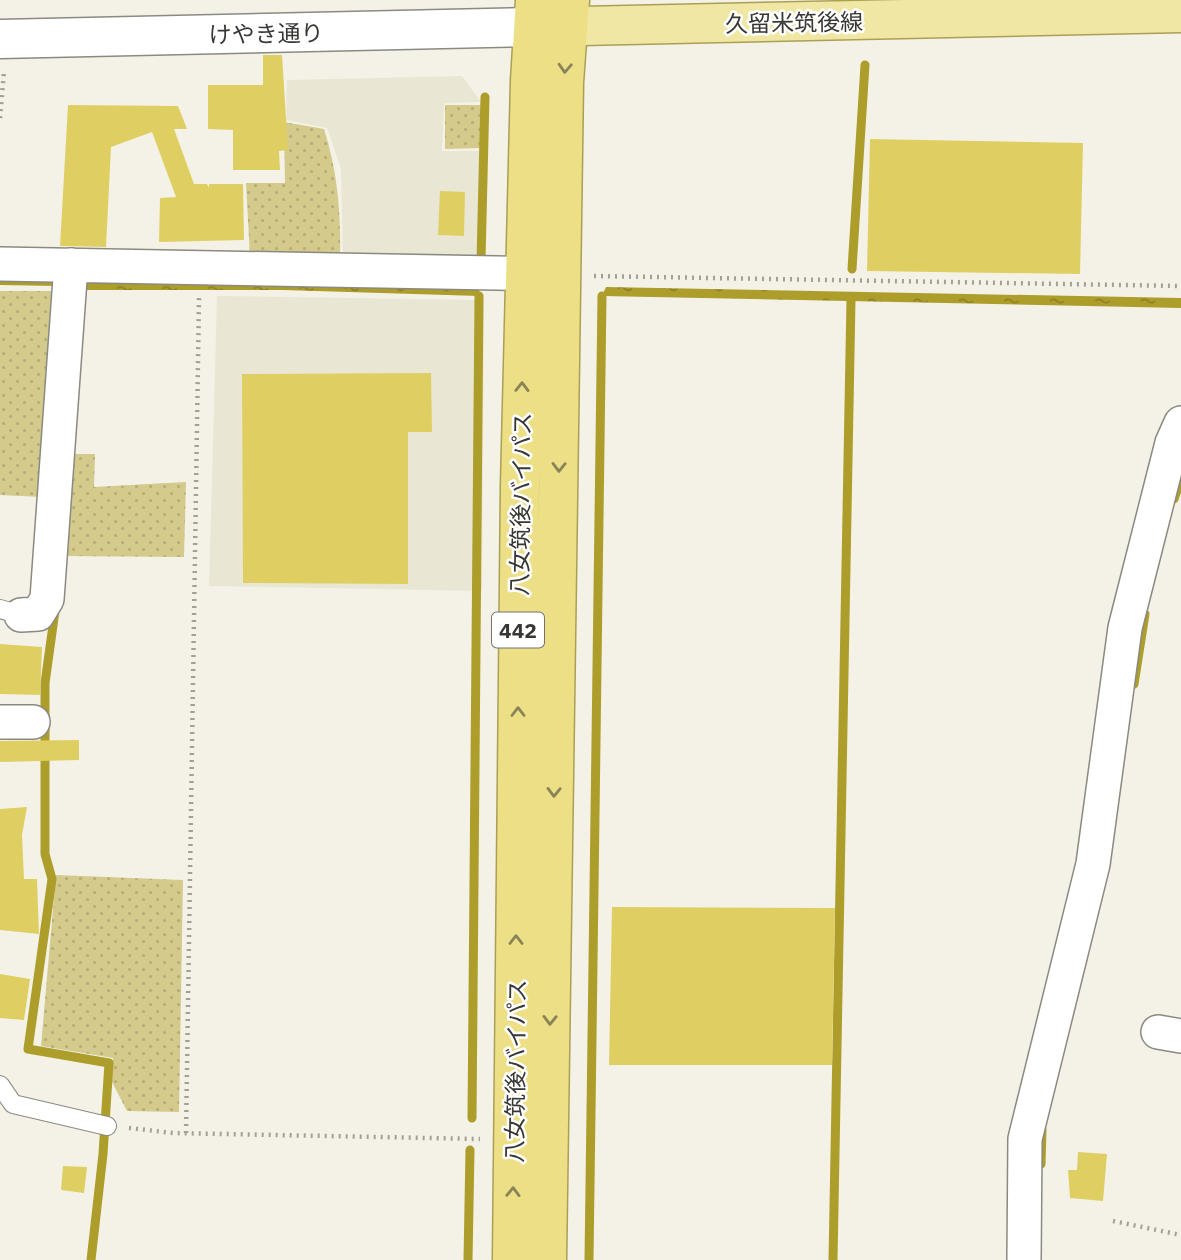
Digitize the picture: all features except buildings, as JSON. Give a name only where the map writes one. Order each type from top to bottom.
[{"type":"highway","name":"八女筑後バイパス","points":[[512,1260],[520,486],[525,274],[551,13]]},
{"type":"highway","name":"八女筑後バイパス","points":[[547,1260],[562,275],[551,13]]},
{"type":"main road","name":"久留米筑後線","points":[[551,13],[1181,13]]},
{"type":"street","name":"けやき通り","points":[[2,56],[551,13]]},
{"type":"street","points":[[0,264],[71,277],[562,275]]},
{"type":"street","points":[[10,612],[38,614],[47,599],[71,277]]},
{"type":"street","points":[[1024,1260],[1025,1139],[1093,864],[1125,628],[1172,443],[1181,423]]},
{"type":"street","points":[[0,722],[33,722]]},
{"type":"lane","points":[[0,1085],[13,1104],[107,1126]]},
{"type":"path","points":[[0,118],[2,56]]},
{"type":"path","points":[[562,275],[1181,286]]},
{"type":"path","points":[[186,1133],[199,294]]},
{"type":"path","points":[[107,1126],[186,1133],[514,1139]]},
{"type":"path","points":[[1113,1221],[1181,1235]]},
{"type":"shaded area","points":[[462,76],[481,102],[444,103],[442,151],[481,151],[476,262],[343,263],[341,169],[327,128],[286,120],[287,80]]},
{"type":"shaded area","points":[[445,105],[482,105],[481,148],[445,149]]},
{"type":"shaded area","points":[[284,122],[324,129],[338,194],[340,260],[250,257],[246,183],[285,183]]},
{"type":"shaded area","points":[[0,291],[60,291],[42,497],[0,495]]},
{"type":"shaded area","points":[[217,296],[484,300],[482,591],[209,586]]},
{"type":"shaded area","points":[[70,454],[95,454],[94,487],[186,482],[184,557],[63,556]]},
{"type":"shaded area","points":[[56,875],[183,880],[179,1112],[127,1111],[112,1082],[113,1058],[41,1046]]},
{"type":"water","points":[[0,275],[480,282],[479,296],[283,290],[78,290],[58,286],[0,285]]},
{"type":"water","points":[[606,287],[1181,298],[1181,308],[602,296]]},
{"type":"waterway","points":[[852,269],[865,65]]},
{"type":"waterway","points":[[481,260],[485,97]]},
{"type":"waterway","points":[[472,1118],[479,296]]},
{"type":"waterway","points":[[589,1260],[602,296]]},
{"type":"waterway","points":[[833,1260],[851,300]]},
{"type":"waterway","points":[[1174,499],[1181,479]]},
{"type":"waterway","points":[[55,611],[45,683],[45,854],[52,879],[28,1049],[109,1063],[103,1154],[91,1260]]},
{"type":"waterway","points":[[1134,684],[1145,614]]},
{"type":"waterway","points":[[1041,1164],[1042,1129]]},
{"type":"waterway","points":[[468,1260],[470,1150]]}]
